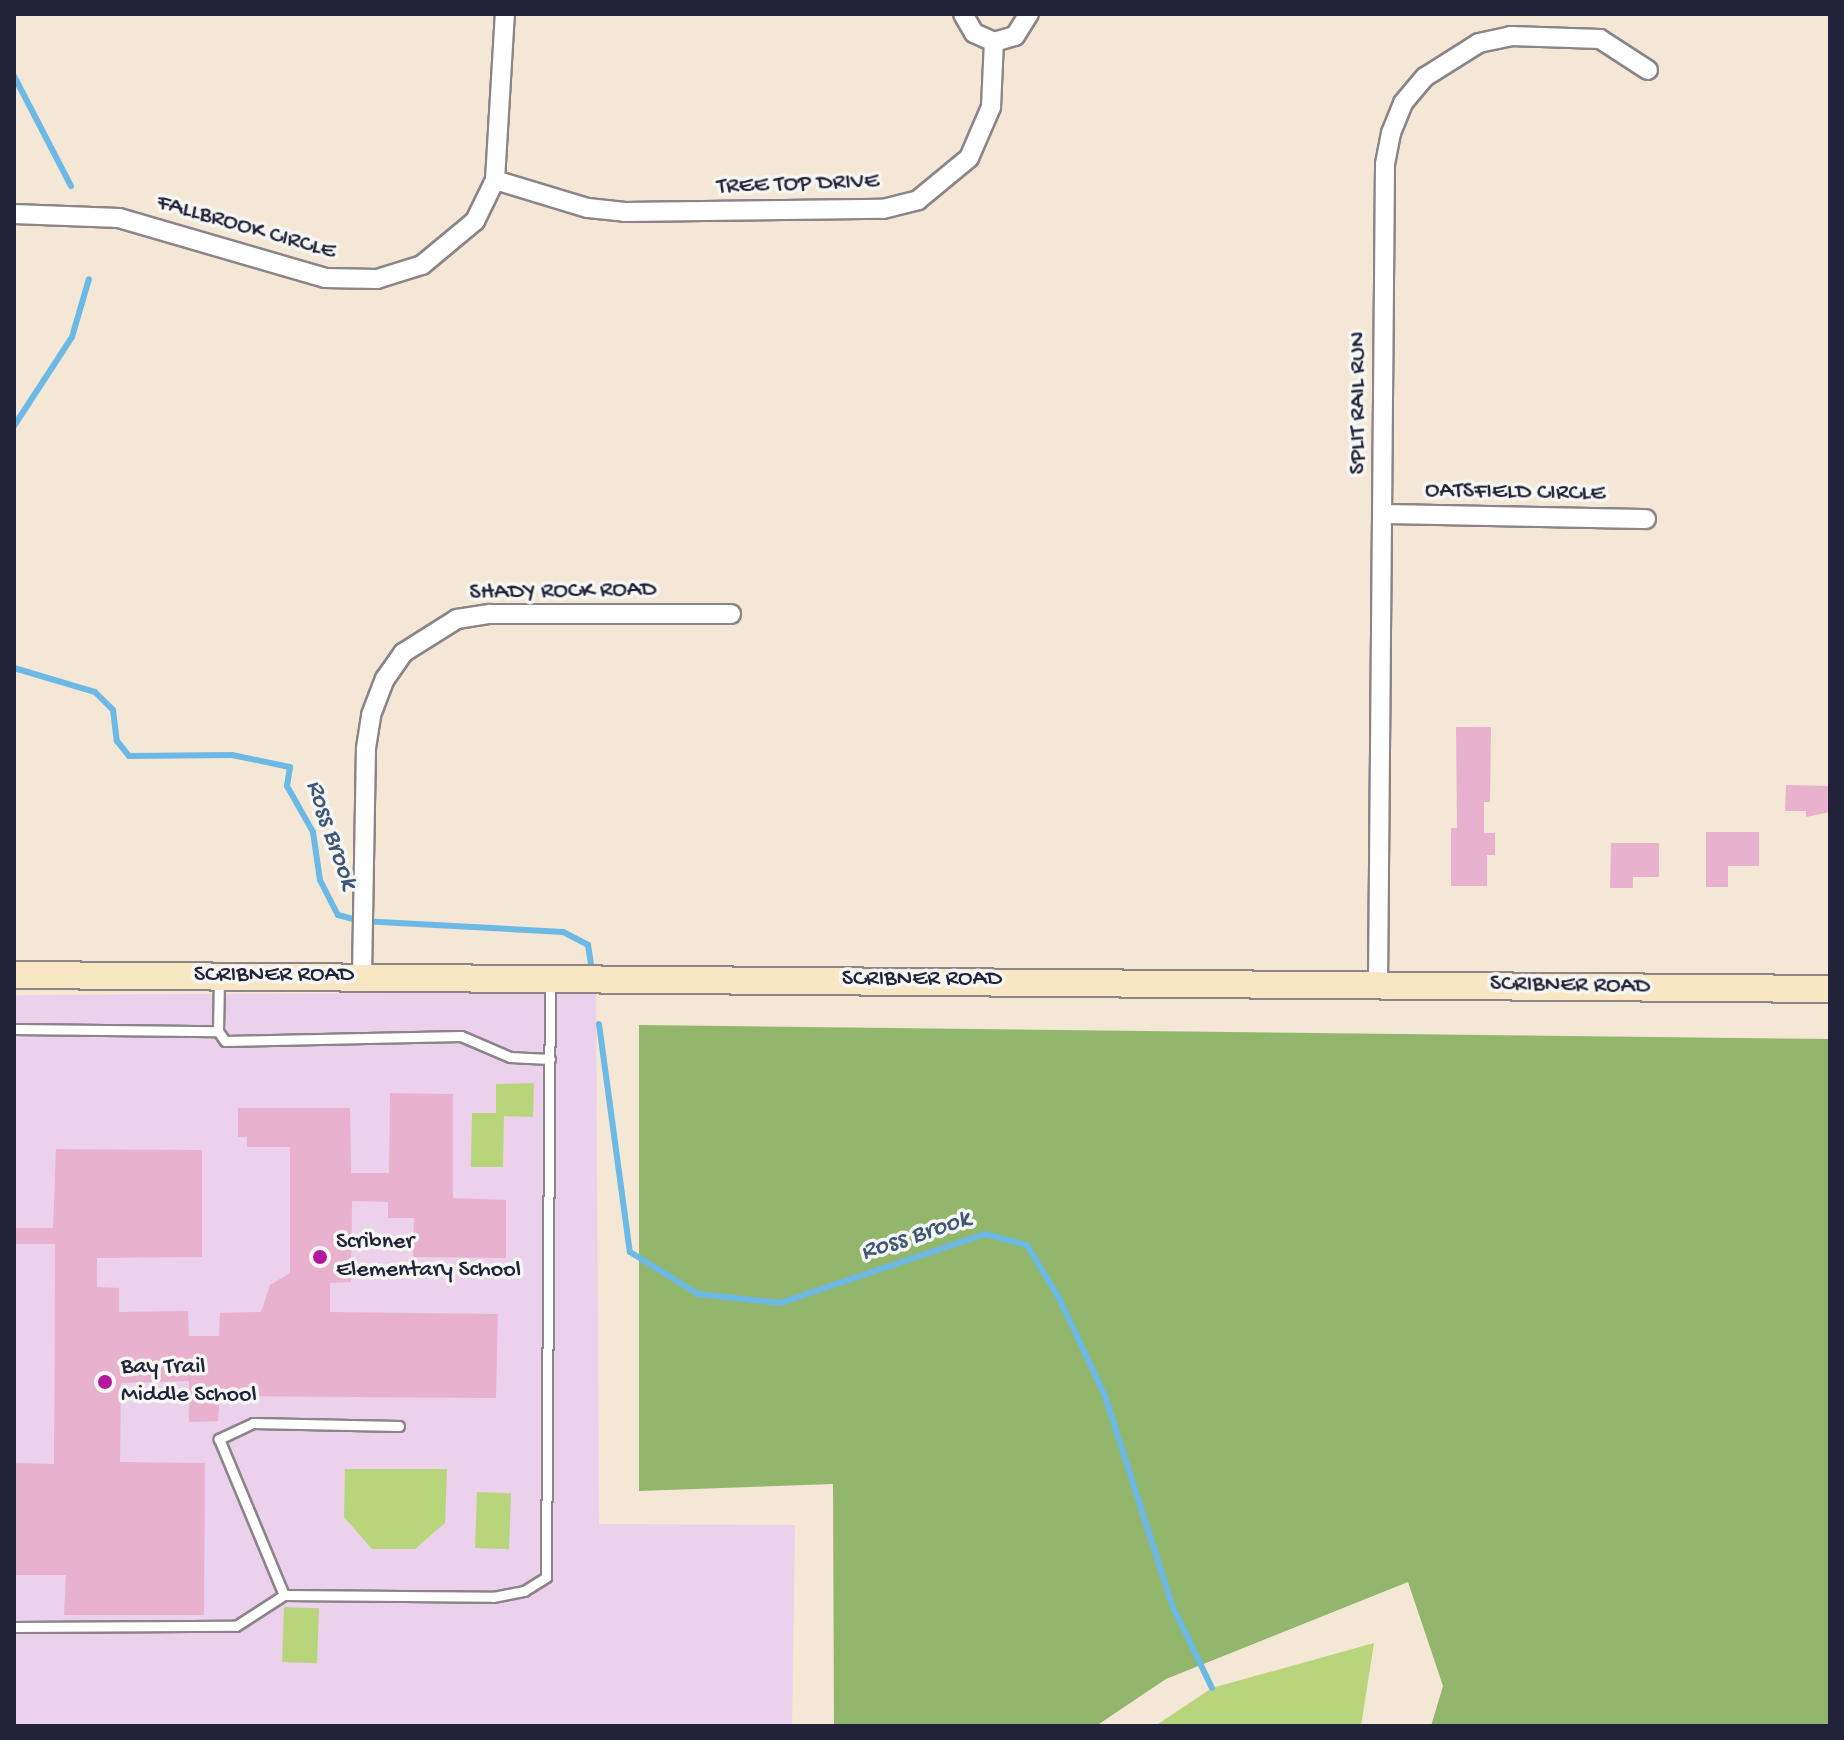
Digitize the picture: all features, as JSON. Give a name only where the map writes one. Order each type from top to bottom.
[{"type":"street","name":"FALLBROOK CIRCLE","points":[[14,214],[119,218],[310,275],[377,279],[422,265],[461,237],[480,213],[495,180],[505,14]]},
{"type":"street","points":[[963,14],[974,33],[994,42],[1015,36],[1029,14]]},
{"type":"street","name":"SPLIT RAIL RUN","points":[[1378,984],[1385,164],[1403,103],[1451,57],[1511,36],[1600,39],[1648,70]]},
{"type":"street","name":"TREE TOP DRIVE","points":[[495,180],[588,208],[625,212],[854,212],[918,200],[969,158],[991,107],[994,42]]},
{"type":"street","name":"OATSFIELD CIRCLE","points":[[1383,514],[1646,519]]},
{"type":"street","name":"SHADY ROCK ROAD","points":[[362,976],[362,906],[371,715],[385,679],[403,653],[429,632],[457,619],[490,614],[731,614]]},
{"type":"street","name":"SCRIBNER ROAD","points":[[14,975],[1830,989]]},
{"type":"lane","points":[[219,975],[218,1031],[225,1041],[461,1036],[510,1057],[550,1059]]},
{"type":"lane","points":[[14,1627],[236,1626],[284,1595],[493,1597],[524,1591],[546,1577],[550,978]]},
{"type":"lane","points":[[14,1029],[218,1031]]},
{"type":"lane","points":[[284,1595],[219,1439],[253,1423],[399,1426]]},
{"type":"shaded area","points":[[596,992],[599,1524],[795,1525],[792,1726],[14,1726],[14,995]]},
{"type":"green space","points":[[639,1025],[1830,1039],[1830,1726],[1431,1726],[1443,1686],[1408,1582],[1166,1679],[1096,1726],[834,1726],[833,1484],[639,1491]]},
{"type":"green space","points":[[534,1083],[533,1117],[504,1116],[503,1167],[471,1167],[472,1113],[496,1113],[496,1084]]},
{"type":"green space","points":[[345,1469],[447,1469],[445,1523],[415,1549],[372,1549],[344,1517]]},
{"type":"green space","points":[[477,1492],[511,1493],[509,1549],[475,1548]]},
{"type":"green space","points":[[284,1607],[319,1608],[317,1663],[282,1662]]},
{"type":"green space","points":[[1374,1643],[1361,1726],[1155,1726],[1212,1688]]},
{"type":"building","points":[[1456,727],[1491,727],[1490,802],[1484,802],[1484,833],[1495,833],[1495,855],[1487,855],[1487,886],[1451,886],[1451,828],[1457,828]]},
{"type":"building","points":[[1786,785],[1830,786],[1830,812],[1806,817],[1806,811],[1785,811]]},
{"type":"building","points":[[1706,832],[1759,832],[1759,866],[1728,866],[1728,887],[1706,887]]},
{"type":"building","points":[[1611,843],[1659,843],[1659,877],[1633,877],[1633,888],[1610,888]]},
{"type":"building","points":[[390,1093],[453,1094],[453,1198],[506,1200],[506,1258],[413,1257],[414,1218],[388,1218],[388,1202],[352,1201],[351,1282],[330,1283],[330,1312],[498,1314],[496,1398],[220,1396],[218,1421],[189,1422],[189,1381],[121,1383],[120,1462],[205,1463],[204,1615],[64,1615],[66,1575],[14,1575],[14,1463],[54,1464],[55,1244],[14,1244],[14,1228],[53,1228],[56,1149],[202,1150],[202,1257],[97,1258],[97,1287],[119,1288],[119,1312],[188,1311],[189,1336],[219,1336],[220,1313],[261,1312],[270,1285],[290,1273],[290,1147],[247,1147],[247,1137],[238,1137],[238,1108],[350,1108],[351,1173],[389,1173]]},
{"type":"waterway","name":"Ross Brook","points":[[14,76],[71,186]]},
{"type":"waterway","name":"Ross Brook","points":[[14,426],[72,337],[89,279]]},
{"type":"waterway","name":"Ross Brook","points":[[14,668],[95,692],[113,710],[117,741],[129,756],[232,755],[290,767],[287,786],[313,832],[320,880],[338,915],[361,921],[563,932],[588,945],[591,965]]},
{"type":"waterway","name":"Ross Brook","points":[[599,1024],[630,1252],[698,1294],[780,1303],[985,1234],[1027,1245],[1060,1300],[1105,1396],[1172,1605],[1212,1688]]},
{"type":"place","name":"Scribner Elementary School","points":[[320,1257]]},
{"type":"place","name":"Bay Trail Middle School","points":[[105,1382]]}]
